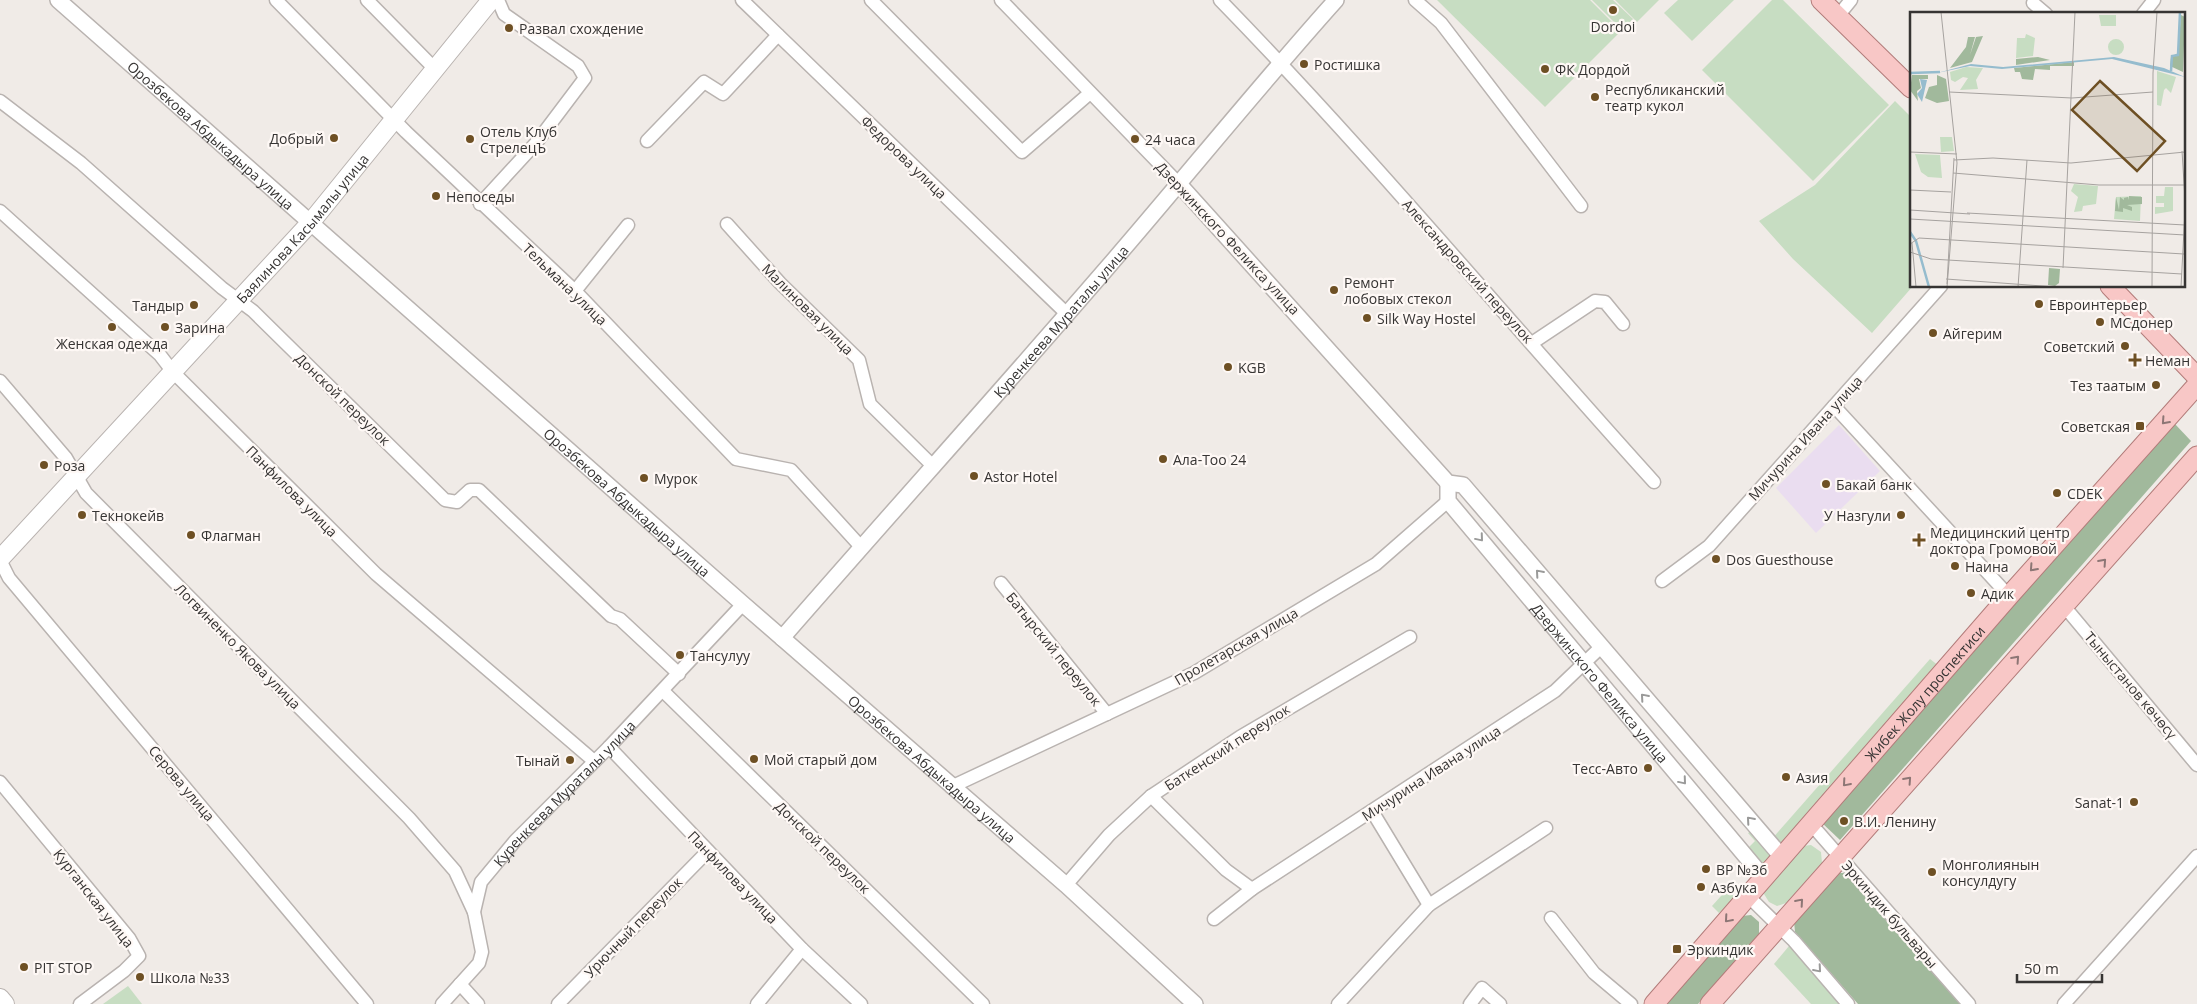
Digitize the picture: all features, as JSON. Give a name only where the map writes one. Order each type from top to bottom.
[{"type":"main road","name":"Баялинова Касымалы улица","points":[[0,559],[311,222],[392,119],[491,0]]},
{"type":"main road","points":[[1821,0],[1910,87]]},
{"type":"main road","points":[[2112,288],[2197,377]]},
{"type":"main road","name":"Жибек Жолу проспектиси","points":[[1654,1004],[2009,596],[2197,384]]},
{"type":"main road","points":[[1710,1004],[1839,856],[2197,456]]},
{"type":"main road","points":[[0,998],[5,1004]]},
{"type":"street","name":"Орозбекова Абдыкадыра улица","points":[[58,0],[743,604],[1066,885],[1195,1004]]},
{"type":"street","name":"Тельмана улица","points":[[276,0],[392,119],[480,204],[575,291],[736,459],[791,470],[862,548]]},
{"type":"street","points":[[367,0],[434,68]]},
{"type":"street","points":[[480,204],[536,143],[585,78],[578,66],[504,14],[498,0]]},
{"type":"street","points":[[871,0],[1022,152],[1090,93]]},
{"type":"street","name":"Дзержинского Феликса улица","points":[[1001,0],[1180,184],[1448,483],[1463,485],[1782,857]]},
{"type":"street","name":"Александровский переулок","points":[[1220,0],[1280,62],[1654,482]]},
{"type":"street","name":"Куренкеева Мураталы улица","points":[[782,638],[934,467],[1180,184],[1280,62],[1336,0]]},
{"type":"street","points":[[1415,0],[1441,23],[1581,206]]},
{"type":"street","points":[[1838,16],[1851,0]]},
{"type":"street","points":[[2145,12],[2154,0]]},
{"type":"street","name":"Федорова улица","points":[[745,1],[1067,314]]},
{"type":"street","points":[[2033,3],[2044,12]]},
{"type":"street","points":[[647,141],[704,82],[723,94],[778,35]]},
{"type":"street","name":"Донской переулок","points":[[0,102],[81,163],[222,288],[239,300],[445,500],[457,502],[470,490],[479,490],[611,616],[620,619],[679,674]]},
{"type":"street","name":"Панфилова улица","points":[[0,211],[160,355],[173,372],[376,574],[594,761]]},
{"type":"street","points":[[575,291],[628,224]]},
{"type":"street","name":"Малиновая улица","points":[[727,224],[780,283],[860,360],[870,404],[934,467]]},
{"type":"street","name":"Мичурина Ивана улица","points":[[1662,581],[1709,546],[1939,288]]},
{"type":"street","points":[[1532,344],[1595,301],[1605,302],[1623,324]]},
{"type":"street","name":"Логвиненко Якова улица","points":[[0,381],[66,458],[86,494],[409,818],[455,871],[474,912]]},
{"type":"street","points":[[1834,406],[2009,596]]},
{"type":"street","points":[[1448,483],[1448,501]]},
{"type":"street","name":"Дзержинского Феликса улица","points":[[1448,501],[1764,878]]},
{"type":"street","name":"Пролетарская улица","points":[[952,787],[1194,674],[1376,564],[1448,501]]},
{"type":"street","name":"Серова улица","points":[[0,559],[9,578],[367,1004]]},
{"type":"street","name":"Батырский переулок","points":[[1001,583],[1107,714]]},
{"type":"street","name":"Куренкеева Мураталы улица","points":[[442,1004],[479,963],[482,952],[474,912],[481,882],[515,841],[663,691],[743,604]]},
{"type":"street","name":"Тыныстанов көчөсү","points":[[2064,606],[2197,765]]},
{"type":"street","name":"Баткенский переулок","points":[[1066,885],[1109,835],[1151,796],[1240,736],[1410,637]]},
{"type":"street","name":"Мичурина Ивана улица","points":[[1214,919],[1252,889],[1555,691],[1602,647]]},
{"type":"street","name":"Донской переулок","points":[[663,691],[983,1004]]},
{"type":"street","name":"Панфилова улица","points":[[609,747],[802,949],[861,1004]]},
{"type":"street","name":"Курганская улица","points":[[0,782],[129,938],[139,956],[124,971],[80,1004]]},
{"type":"street","points":[[1151,796],[1226,870],[1252,889]]},
{"type":"street","points":[[1372,811],[1430,905]]},
{"type":"street","name":"Эркиндик бульвары","points":[[1811,824],[1969,1004]]},
{"type":"street","points":[[1338,1004],[1430,905],[1546,828]]},
{"type":"street","name":"Урючный переулок","points":[[558,1004],[708,851]]},
{"type":"street","points":[[2064,1004],[2197,856]]},
{"type":"street","points":[[1748,896],[1779,926],[1848,1004]]},
{"type":"street","points":[[1551,918],[1594,973],[1631,1004]]},
{"type":"street","points":[[757,1004],[802,949]]},
{"type":"street","points":[[460,984],[478,1004]]},
{"type":"street","points":[[1470,1004],[1482,988],[1500,1004]]},
{"type":"shaded area","points":[[1839,425],[1880,471],[1816,533],[1776,488]]},
{"type":"green space","name":"ФК Дордой","points":[[1437,0],[1590,0],[1621,31],[1545,107]]},
{"type":"green space","name":"Dordoi","points":[[1592,0],[1613,0],[1633,19],[1622,30]]},
{"type":"green space","name":"ФК Дордой","points":[[1615,0],[1659,0],[1637,22]]},
{"type":"green space","points":[[1678,0],[1734,0],[1692,41],[1664,13]]},
{"type":"green space","points":[[1772,0],[1783,0],[1889,105],[1813,181],[1702,70]]},
{"type":"green space","points":[[1895,101],[1910,116],[1911,288],[1872,333],[1793,259],[1759,221],[1815,185]]},
{"type":"green space","points":[[2175,424],[2191,441],[1840,840],[1821,822]]},
{"type":"green space","points":[[1930,659],[1939,666],[1790,838],[1780,844],[1771,840]]},
{"type":"green space","points":[[1750,832],[1770,854],[1767,862],[1761,864],[1754,859],[1749,847],[1755,841],[1748,833]]},
{"type":"green space","points":[[1811,845],[1821,852],[1822,863],[1786,903],[1777,906],[1769,902],[1764,894],[1765,889],[1803,846]]},
{"type":"green space","points":[[1839,873],[1846,873],[1960,1004],[1858,1004],[1795,932],[1794,921]]},
{"type":"green space","points":[[1730,886],[1735,895],[1732,901],[1719,913],[1712,906]]},
{"type":"green space","points":[[1751,915],[1759,922],[1759,934],[1698,1004],[1665,1004],[1742,916]]},
{"type":"green space","points":[[1789,946],[1840,1004],[1811,1004],[1774,964]]},
{"type":"green space","points":[[128,986],[142,1004],[103,1004]]},
{"type":"place","name":"Dordoi","points":[[1613,10]]},
{"type":"place","name":"Развал схождение","points":[[509,28]]},
{"type":"place","name":"Ростишка","points":[[1304,64]]},
{"type":"place","name":"ФК Дордой","points":[[1545,69]]},
{"type":"place","name":"Республиканский театр кукол","points":[[1595,97]]},
{"type":"place","name":"Добрый","points":[[334,138]]},
{"type":"place","name":"Отель Клуб СтрелецЪ","points":[[470,139]]},
{"type":"place","name":"24 часа","points":[[1135,139]]},
{"type":"place","name":"Непоседы","points":[[436,196]]},
{"type":"place","name":"Ремонт лобовых стекол","points":[[1334,290]]},
{"type":"place","name":"Евроинтерьер","points":[[2039,304]]},
{"type":"place","name":"Тандыр","points":[[194,305]]},
{"type":"place","name":"Silk Way Hostel","points":[[1367,318]]},
{"type":"place","name":"MCдонер","points":[[2100,322]]},
{"type":"place","name":"Женская одежда","points":[[112,327]]},
{"type":"place","name":"Зарина","points":[[165,327]]},
{"type":"place","name":"Айгерим","points":[[1933,333]]},
{"type":"place","name":"Советский","points":[[2125,346]]},
{"type":"place","name":"Неман","points":[[2135,360]]},
{"type":"place","name":"KGB","points":[[1228,367]]},
{"type":"place","name":"Тез таатым","points":[[2156,385]]},
{"type":"place","name":"Советская","points":[[2140,426]]},
{"type":"place","name":"Ала-Тоо 24","points":[[1163,459]]},
{"type":"place","name":"Роза","points":[[44,465]]},
{"type":"place","name":"Astor Hotel","points":[[974,476]]},
{"type":"place","name":"Мурок","points":[[644,478]]},
{"type":"place","name":"Бакай банк","points":[[1826,484]]},
{"type":"place","name":"CDEK","points":[[2057,493]]},
{"type":"place","name":"Текнокейв","points":[[82,515]]},
{"type":"place","name":"У Назгули","points":[[1901,515]]},
{"type":"place","name":"Флагман","points":[[191,535]]},
{"type":"place","name":"Медицинский центр доктора Громовой","points":[[1919,540]]},
{"type":"place","name":"Dos Guesthouse","points":[[1716,559]]},
{"type":"place","name":"Наина","points":[[1955,566]]},
{"type":"place","name":"Адик","points":[[1971,593]]},
{"type":"place","name":"Тансулуу","points":[[680,655]]},
{"type":"place","name":"Мой старый дом","points":[[754,759]]},
{"type":"place","name":"Тынай","points":[[570,760]]},
{"type":"place","name":"Тесс-Авто","points":[[1648,768]]},
{"type":"place","name":"Азия","points":[[1786,777]]},
{"type":"place","name":"Sanat-1","points":[[2134,802]]},
{"type":"place","name":"В.И. Ленину","points":[[1844,821]]},
{"type":"place","name":"BP №36","points":[[1706,869]]},
{"type":"place","name":"Монголиянын консулдугу","points":[[1932,872]]},
{"type":"place","name":"Азбука","points":[[1701,887]]},
{"type":"place","name":"Эркиндик","points":[[1677,949]]},
{"type":"place","name":"PIT STOP","points":[[24,967]]},
{"type":"place","name":"Школа №33","points":[[140,977]]}]
